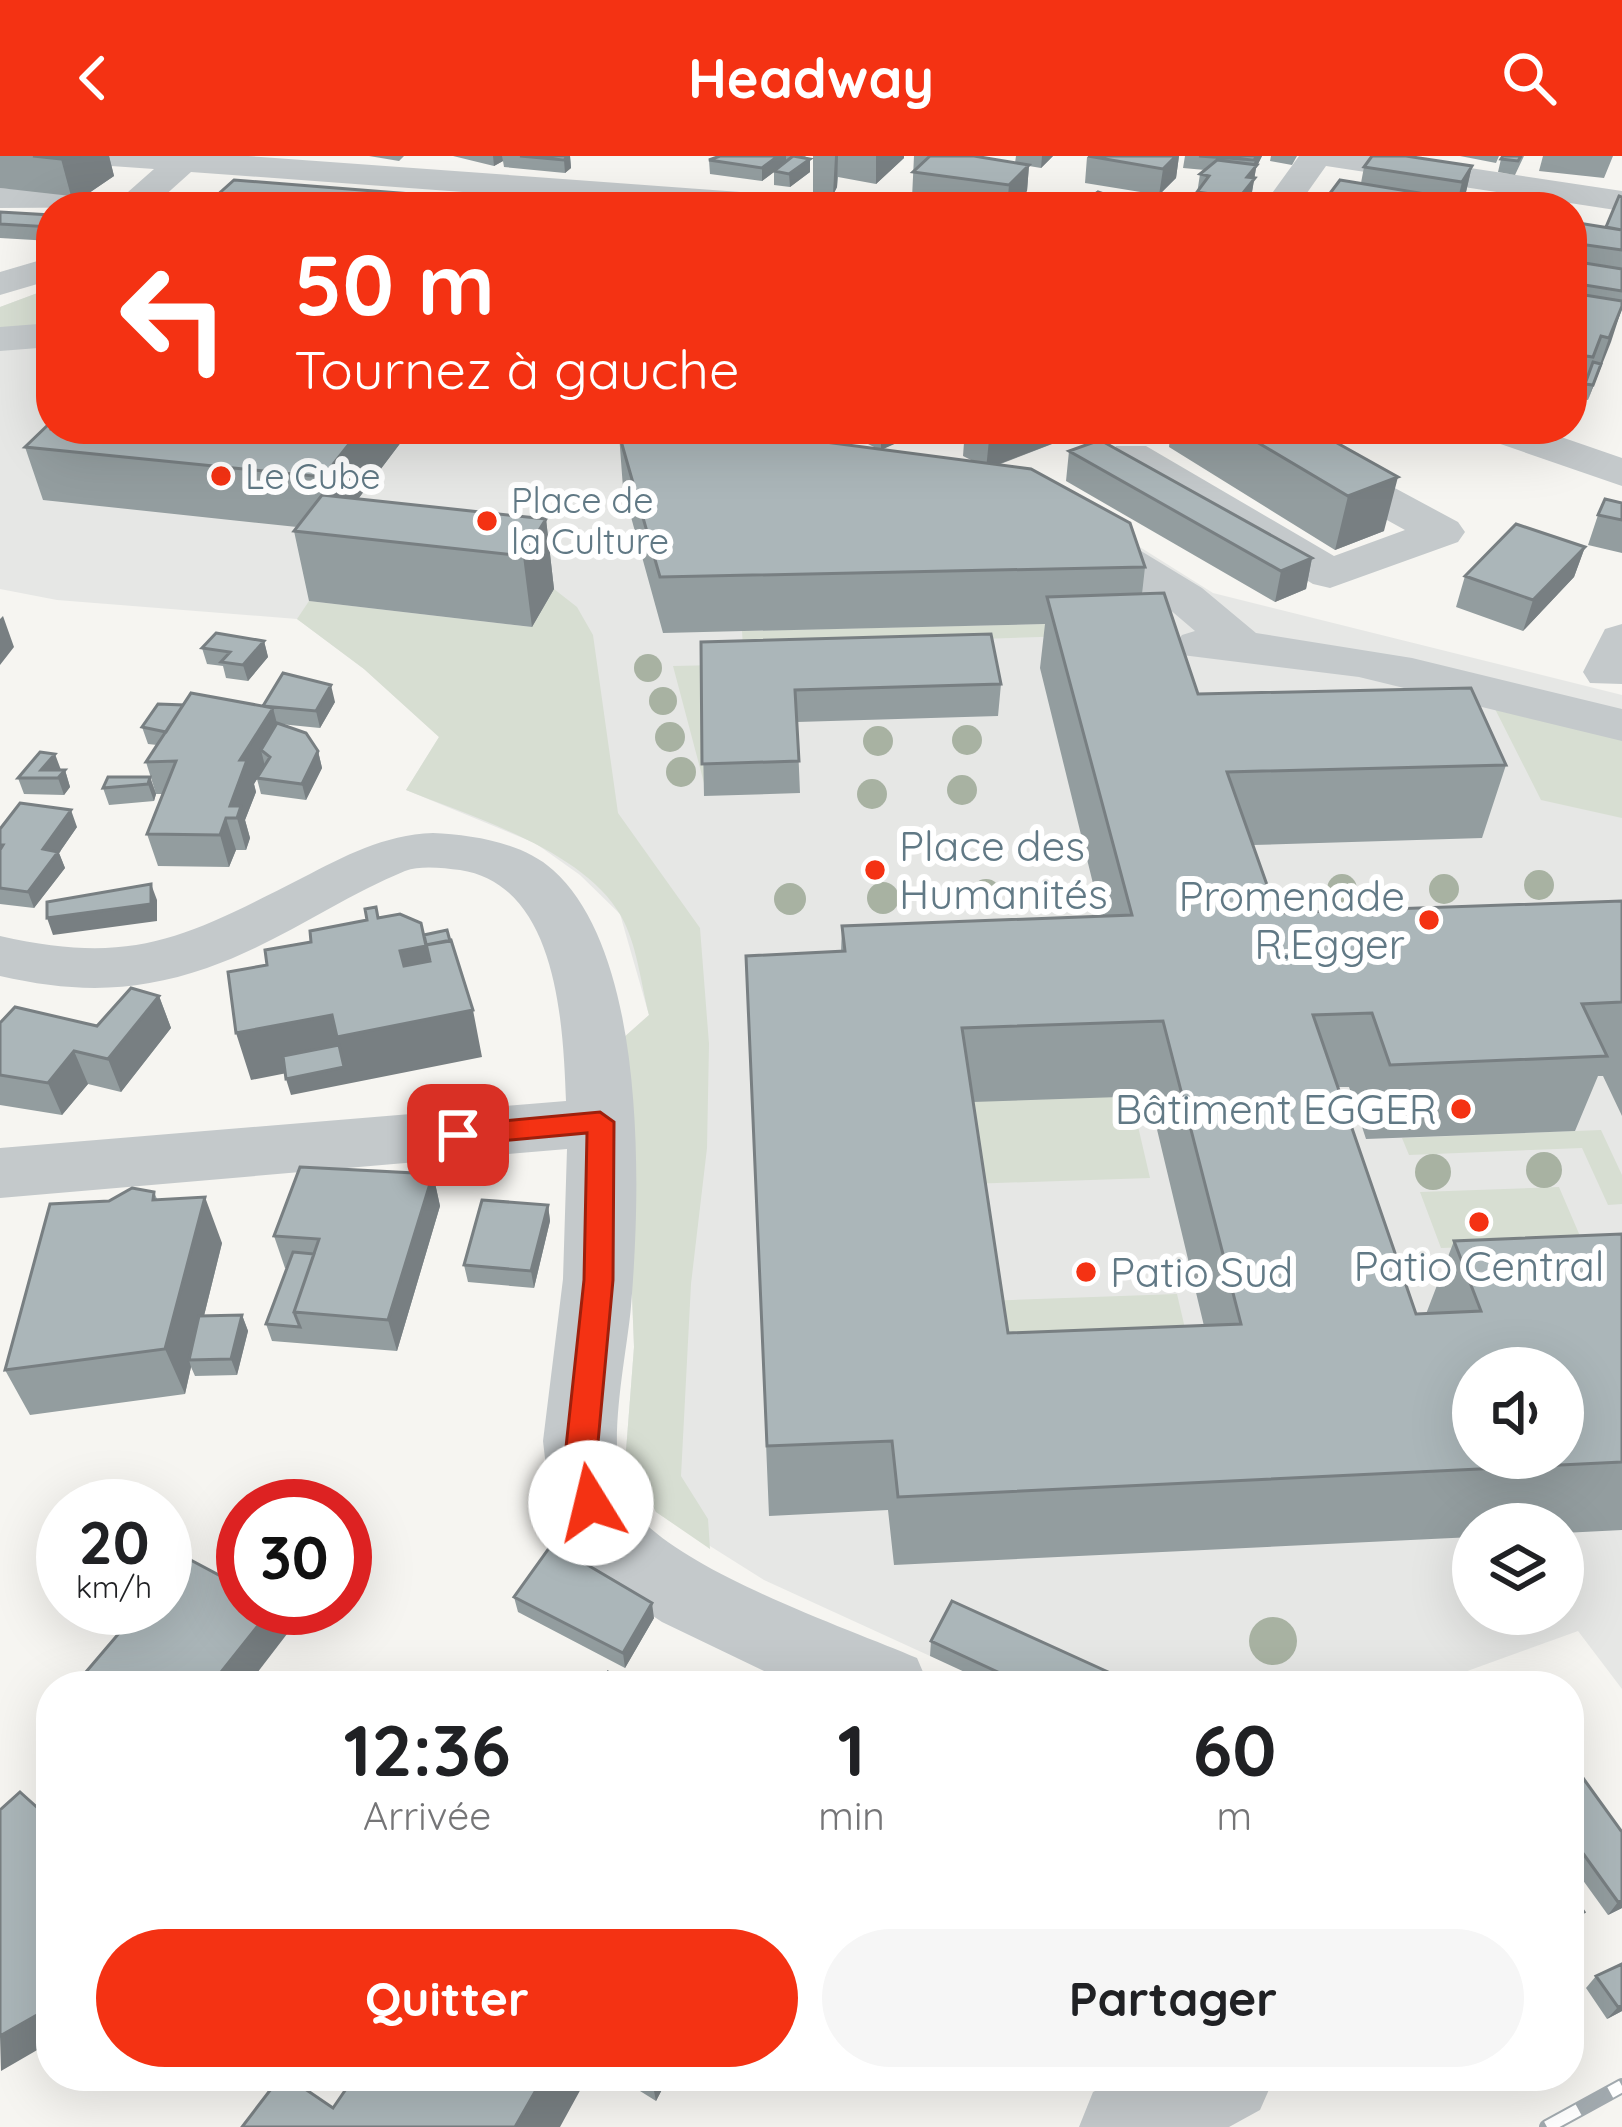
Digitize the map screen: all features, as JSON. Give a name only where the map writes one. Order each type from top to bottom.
[{"type":"street","points":[[111,156],[257,162],[282,182],[454,192]]},
{"type":"street","points":[[621,192],[672,156]]},
{"type":"street","points":[[1290,192],[1316,156]]},
{"type":"street","points":[[1325,156],[1563,192]]},
{"type":"street","points":[[148,192],[182,162]]},
{"type":"street","points":[[219,192],[257,162]]},
{"type":"street","points":[[1587,196],[1622,201]]},
{"type":"street","points":[[0,198],[36,201]]},
{"type":"street","points":[[0,220],[36,222]]},
{"type":"street","points":[[0,284],[36,273]]},
{"type":"street","points":[[0,339],[36,335]]},
{"type":"street","points":[[1130,455],[1330,574],[1442,532],[1281,444]]},
{"type":"street","points":[[1540,444],[1622,473]]},
{"type":"street","points":[[1039,509],[1185,598],[1241,645]]},
{"type":"street","points":[[1154,646],[1241,645],[1411,674],[1622,725]]},
{"type":"street","points":[[0,956],[64,970],[111,971],[171,957],[397,853],[436,847],[497,861],[534,884],[559,914],[586,986],[600,1122],[598,1280],[579,1475],[602,1531],[656,1577],[855,1671]]},
{"type":"street","points":[[0,1172],[600,1122]]},
{"type":"street","points":[[1128,2127],[1197,2091]]},
{"type":"shaded area","points":[[36,294],[36,444],[677,444],[1057,495],[1213,593],[1622,695],[1622,1689],[1581,1635],[1584,1503],[1452,1503],[1452,1635],[1567,1635],[1467,1671],[1071,1671],[951,1616],[930,1656],[764,1580],[656,1512],[626,1451],[634,1347],[622,1039],[649,1015],[620,914],[580,875],[535,843],[406,790],[439,737],[364,669],[297,619],[57,600],[0,589],[0,307]]},
{"type":"shaded area","points":[[36,294],[36,331],[0,334],[0,307]]},
{"type":"shaded area","points":[[554,589],[577,607],[593,635],[618,813],[700,928],[709,1044],[707,1148],[691,1284],[681,1476],[708,1519],[710,1549],[656,1512],[626,1451],[634,1347],[622,1039],[649,1015],[626,927],[604,893],[554,854],[406,790],[439,737],[364,669],[297,619],[309,601],[531,627]]},
{"type":"shaded area","points":[[1097,623],[1102,635],[743,647],[742,631]]},
{"type":"shaded area","points":[[987,659],[703,673],[704,783],[673,666]]},
{"type":"shaded area","points":[[1494,707],[1622,736],[1622,818],[1541,800]]},
{"type":"shaded area","points":[[1131,1096],[1150,1178],[968,1184],[956,1102]]},
{"type":"shaded area","points":[[1601,1130],[1622,1175],[1622,1204],[1608,1205],[1582,1148],[1409,1155],[1402,1138]]},
{"type":"shaded area","points":[[1559,1187],[1583,1243],[1441,1248],[1420,1192]]},
{"type":"shaded area","points":[[1177,1294],[1201,1397],[998,1405],[985,1301]]},
{"type":"building","points":[[520,156],[568,156],[564,160]]},
{"type":"building","points":[[778,156],[762,168],[709,160]]},
{"type":"building","points":[[793,156],[810,159],[789,174],[774,171]]},
{"type":"building","points":[[930,156],[974,156],[1029,165],[1009,185],[913,172]]},
{"type":"building","points":[[1088,156],[1176,156],[1163,169]]},
{"type":"building","points":[[1199,156],[1257,156],[1254,160]]},
{"type":"building","points":[[1372,156],[1472,166],[1462,182],[1364,167]]},
{"type":"building","points":[[1217,160],[1257,165],[1247,177],[1255,178],[1244,192],[1197,192],[1209,176],[1200,174]]},
{"type":"building","points":[[234,180],[386,192],[221,192]]},
{"type":"building","points":[[1340,180],[1414,192],[1331,192]]},
{"type":"building","points":[[1622,197],[1622,230],[1606,227]]},
{"type":"building","points":[[0,212],[36,214],[36,226],[0,224]]},
{"type":"building","points":[[1587,224],[1622,230],[1622,250],[1587,245]]},
{"type":"building","points":[[1587,263],[1622,269],[1622,291],[1587,285]]},
{"type":"building","points":[[1587,295],[1622,301],[1609,338],[1601,336],[1593,357],[1587,356]]},
{"type":"building","points":[[1593,362],[1601,364],[1593,385],[1587,384]]},
{"type":"building","points":[[36,436],[36,444],[349,444],[323,477],[25,447]]},
{"type":"building","points":[[622,444],[840,444],[1031,469],[1130,523],[1145,567],[660,577]]},
{"type":"building","points":[[1107,444],[1312,558],[1281,571],[1069,451]]},
{"type":"building","points":[[1260,444],[1339,444],[1398,477],[1348,496]]},
{"type":"building","points":[[322,495],[546,519],[523,556],[294,531]]},
{"type":"building","points":[[1605,499],[1622,503],[1622,520],[1598,515]]},
{"type":"building","points":[[1516,524],[1585,547],[1533,600],[1465,576]]},
{"type":"building","name":"Bâtiment EGGER","points":[[1164,593],[1198,694],[1471,688],[1506,765],[1227,772],[1277,913],[1622,901],[1622,1002],[1582,1004],[1607,1056],[1390,1065],[1372,1013],[1313,1015],[1416,1314],[1481,1311],[1454,1241],[1622,1234],[1622,1462],[1584,1464],[1584,1347],[1452,1347],[1452,1470],[898,1497],[892,1441],[767,1446],[746,956],[845,951],[842,926],[1132,915],[1047,597]],"holes":[[[1163,1021],[1241,1324],[1008,1333],[962,1028]]]},
{"type":"building","points":[[216,633],[264,641],[243,665],[221,662],[230,652],[202,648]]},
{"type":"building","points":[[991,634],[1001,684],[795,690],[799,761],[702,764],[701,642]]},
{"type":"building","points":[[283,673],[331,685],[316,711],[263,706]]},
{"type":"building","points":[[191,693],[273,708],[240,760],[247,760],[230,806],[241,806],[237,818],[226,818],[220,835],[147,834],[176,761],[146,762]]},
{"type":"building","points":[[158,704],[183,705],[166,732],[142,727]]},
{"type":"building","points":[[277,723],[306,733],[318,751],[302,784],[257,778],[270,757],[261,750]]},
{"type":"building","points":[[40,752],[55,754],[41,770],[65,770],[58,778],[18,778]]},
{"type":"building","points":[[108,777],[150,777],[148,784],[103,788]]},
{"type":"building","points":[[20,803],[71,810],[43,849],[58,852],[28,892],[0,888],[0,829]]},
{"type":"building","points":[[151,884],[151,904],[47,918],[47,902]]},
{"type":"building","points":[[376,907],[378,918],[400,914],[421,923],[426,946],[400,951],[404,966],[430,961],[426,945],[451,940],[473,1010],[337,1037],[332,1015],[236,1033],[228,972],[267,965],[265,950],[311,942],[310,931],[367,920],[365,909]]},
{"type":"building","points":[[447,930],[450,941],[426,945],[424,935]]},
{"type":"building","points":[[131,988],[159,996],[108,1059],[74,1051],[48,1083],[0,1075],[0,1023],[15,1007],[97,1026]]},
{"type":"building","points":[[339,1045],[344,1067],[286,1079],[283,1056]]},
{"type":"building","points":[[300,1167],[433,1174],[388,1320],[294,1312],[319,1239],[274,1236]]},
{"type":"building","points":[[132,1188],[154,1192],[153,1200],[205,1197],[165,1349],[5,1370],[50,1204],[109,1201]]},
{"type":"building","points":[[482,1200],[548,1205],[531,1271],[464,1265]]},
{"type":"building","points":[[293,1252],[314,1254],[294,1312],[300,1327],[266,1324]]},
{"type":"building","points":[[242,1315],[231,1359],[189,1360],[199,1316]]},
{"type":"building","points":[[552,1544],[652,1603],[623,1653],[514,1597]]},
{"type":"building","points":[[192,1561],[216,1574],[216,1635],[251,1635],[222,1671],[87,1671],[118,1635],[192,1635]]},
{"type":"building","points":[[952,1601],[1106,1671],[996,1671],[931,1641]]},
{"type":"building","points":[[1584,1779],[1622,1832],[1622,1900],[1618,1902],[1584,1855]]},
{"type":"building","points":[[20,1792],[36,1806],[36,2016],[0,2036],[0,1810]]},
{"type":"building","points":[[1622,1964],[1622,2005],[1618,2007],[1596,1976]]},
{"type":"building","points":[[270,2091],[308,2091],[333,2108],[345,2091],[535,2091],[515,2127],[242,2127]]},
{"type":"railway","points":[[1547,2127],[1622,2086]]},
{"type":"place","name":"Le Cube","points":[[221,476]]},
{"type":"place","name":"Place de la Culture","points":[[487,521]]},
{"type":"place","name":"Place des Humanités","points":[[875,870]]},
{"type":"place","name":"Promenade R.Egger","points":[[1429,920]]},
{"type":"place","name":"Bâtiment EGGER","points":[[1461,1109]]},
{"type":"place","name":"Patio Central","points":[[1479,1222]]},
{"type":"place","name":"Patio Sud","points":[[1086,1272]]},
{"type":"route","points":[[458,1135],[600,1122],[598,1280],[579,1475],[591,1503]]}]
